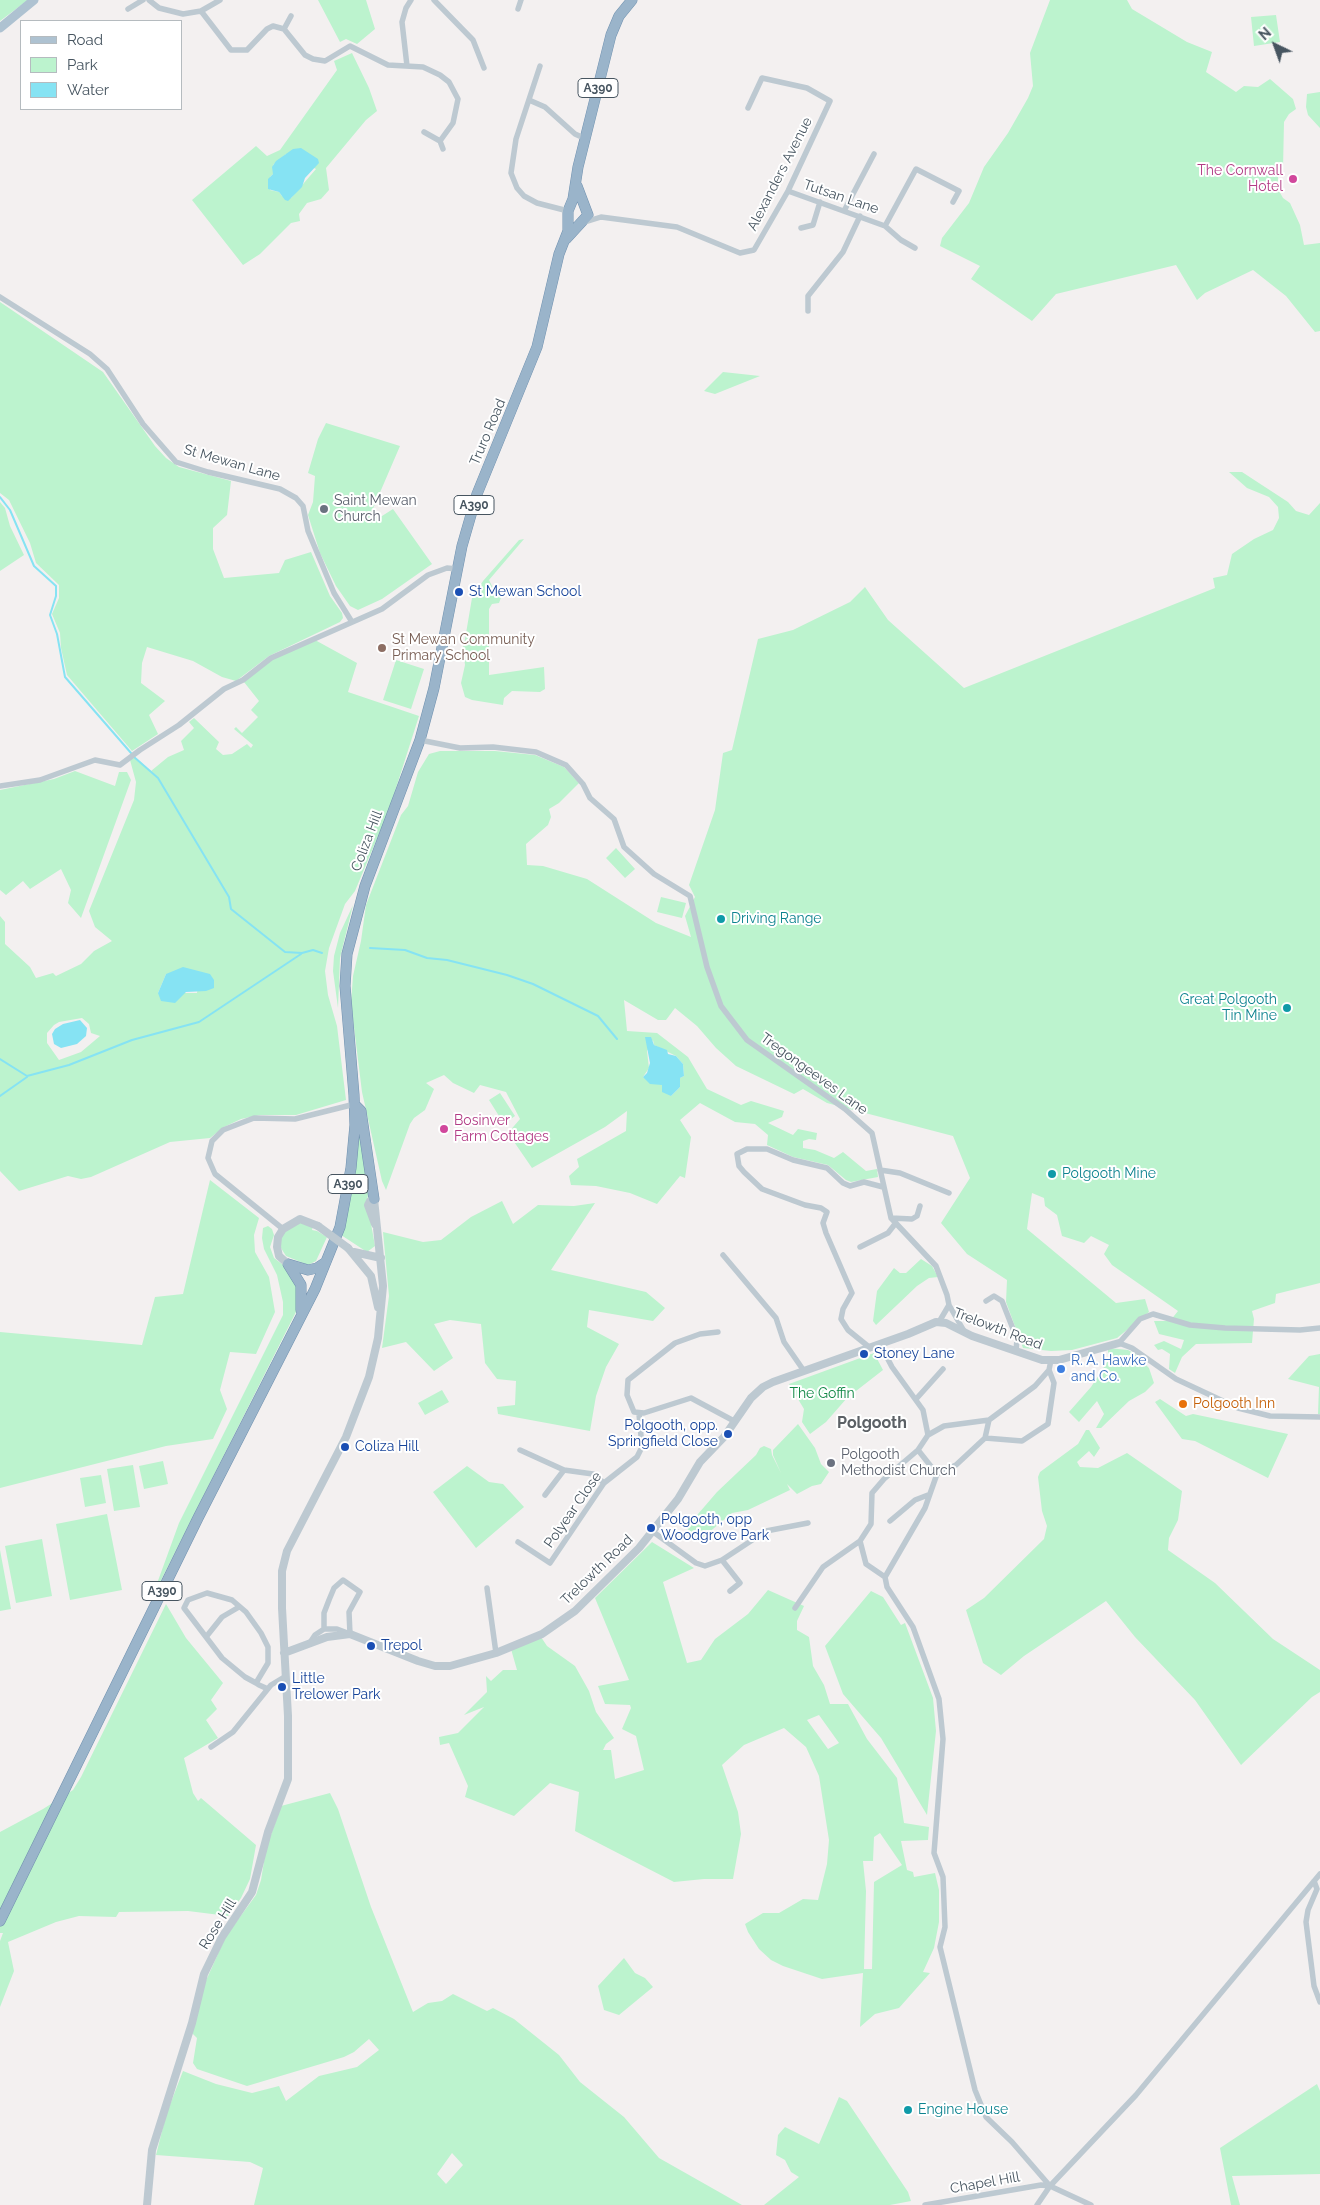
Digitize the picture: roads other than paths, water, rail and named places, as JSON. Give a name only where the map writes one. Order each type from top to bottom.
[{"type":"highway","name":"Truro Road","points":[[420,740],[434,688],[457,569],[478,494],[537,348],[559,254],[564,242],[569,212],[611,35],[619,16],[632,0]]},
{"type":"highway","points":[[576,182],[586,207],[588,215],[583,222],[574,223],[569,212],[577,203],[586,207]]},
{"type":"highway","name":"Truro Road","points":[[564,242],[583,222]]},
{"type":"highway","name":"Coliza Hill","points":[[354,1104],[345,986],[347,954],[365,886],[420,740]]},
{"type":"highway","points":[[354,1104],[361,1111],[374,1199]]},
{"type":"highway","name":"A390","points":[[0,1921],[193,1527],[326,1262],[340,1226],[348,1185],[353,1148],[354,1104]]},
{"type":"highway","points":[[288,1264],[308,1270],[317,1268],[326,1262]]},
{"type":"highway","points":[[288,1264],[302,1290],[300,1316]]},
{"type":"main road","points":[[0,28],[34,0]]},
{"type":"street","points":[[128,10],[143,0]]},
{"type":"street","points":[[149,0],[159,8],[183,14],[201,11],[220,0]]},
{"type":"street","points":[[407,66],[402,22],[406,8],[411,0]]},
{"type":"street","points":[[434,0],[473,40],[484,68]]},
{"type":"street","points":[[518,9],[521,0]]},
{"type":"street","points":[[201,11],[231,50],[247,50],[267,29],[273,26],[284,29],[305,55],[313,59],[325,61],[350,46],[388,65],[423,67],[440,75],[454,88],[458,99],[457,112],[453,123],[440,141]]},
{"type":"street","points":[[284,29],[291,16]]},
{"type":"street","points":[[540,66],[512,154],[510,167],[513,181],[524,196],[537,204],[569,212]]},
{"type":"street","name":"Alexanders Avenue","points":[[583,222],[601,217],[678,227],[740,252],[754,250],[788,192],[830,101],[807,88],[762,78],[748,108]]},
{"type":"street","points":[[529,100],[545,107],[575,134],[586,139]]},
{"type":"street","points":[[424,132],[440,141],[443,149]]},
{"type":"street","points":[[844,211],[874,154]]},
{"type":"street","name":"Tutsan Lane","points":[[885,226],[916,169],[958,191],[953,202]]},
{"type":"street","name":"Tutsan Lane","points":[[788,192],[885,226],[901,240],[915,248]]},
{"type":"street","points":[[801,228],[813,225],[820,202]]},
{"type":"street","name":"Alexanders Avenue","points":[[586,207],[601,217]]},
{"type":"street","points":[[808,311],[808,296],[843,252],[860,216]]},
{"type":"street","name":"St Mewan Lane","points":[[0,297],[90,354],[107,369],[143,424],[176,462],[208,472],[280,489],[296,498],[303,506],[308,531],[334,593],[352,622]]},
{"type":"street","points":[[0,786],[40,780],[95,760],[120,765],[179,725],[224,689],[243,680],[271,658],[382,609],[428,575],[447,568],[457,569]]},
{"type":"street","name":"Tregongeeves Lane","points":[[420,740],[460,748],[493,747],[536,752],[566,765],[583,784],[590,798],[614,819],[624,848],[654,874],[690,896],[707,967],[721,1006],[747,1040],[845,1109],[872,1133],[891,1218],[936,1266],[949,1304],[965,1333]]},
{"type":"street","points":[[283,1229],[214,1174],[208,1158],[212,1141],[223,1130],[254,1118],[295,1119],[340,1106],[354,1104]]},
{"type":"street","points":[[869,1347],[848,1330],[841,1320],[843,1309],[852,1293],[826,1233],[823,1223],[826,1212],[821,1208],[805,1205],[762,1189],[749,1179],[739,1166],[736,1154],[747,1149],[767,1149],[798,1162],[828,1168],[843,1183],[850,1186],[864,1182],[883,1187]]},
{"type":"street","points":[[880,1170],[900,1174],[949,1193]]},
{"type":"street","points":[[284,1653],[281,1584],[283,1565],[297,1530],[346,1437],[364,1393],[378,1338],[383,1286],[376,1224],[368,1205],[374,1199]]},
{"type":"street","points":[[891,1218],[912,1219],[917,1216],[920,1206]]},
{"type":"street","points":[[288,1264],[280,1256],[277,1247],[278,1237],[283,1229],[300,1219],[318,1226],[364,1261],[375,1286],[380,1312]]},
{"type":"street","points":[[860,1247],[888,1233],[895,1224]]},
{"type":"street","points":[[724,1256],[745,1279],[763,1305],[776,1318],[784,1342],[804,1371]]},
{"type":"street","points":[[364,1261],[381,1258]]},
{"type":"street","points":[[986,1301],[994,1296],[1002,1301],[1016,1339],[1016,1351]]},
{"type":"street","points":[[939,1322],[949,1304]]},
{"type":"street","points":[[1320,1328],[1300,1330],[1207,1327],[1190,1325],[1152,1314],[1140,1319],[1119,1343],[1132,1348],[1176,1379],[1238,1408],[1270,1416],[1320,1417]]},
{"type":"street","name":"Trelowth Road","points":[[284,1653],[327,1637],[350,1634],[435,1666],[450,1666],[496,1653],[542,1634],[557,1625],[610,1579],[678,1499],[700,1462],[724,1437],[751,1398],[762,1387],[804,1371],[939,1322],[1034,1358],[1051,1360],[1119,1343]]},
{"type":"street","points":[[718,1332],[694,1335],[675,1343],[628,1380],[626,1387],[631,1407],[634,1412],[639,1414],[691,1398],[734,1421]]},
{"type":"street","points":[[880,1344],[900,1380],[916,1398],[923,1410],[928,1435]]},
{"type":"street","points":[[795,1608],[823,1568],[860,1542],[871,1524],[872,1493],[884,1479],[918,1450],[928,1435],[944,1426],[989,1420],[1035,1386],[1049,1370],[1051,1360]]},
{"type":"street","points":[[916,1398],[943,1369]]},
{"type":"street","points":[[985,1438],[1022,1441],[1048,1424],[1054,1383],[1049,1370]]},
{"type":"street","name":"Polyear Close","points":[[518,1542],[550,1563],[604,1483],[632,1462],[640,1452],[642,1447],[639,1414]]},
{"type":"street","points":[[884,1577],[925,1508],[937,1474],[956,1465],[985,1438],[989,1420]]},
{"type":"street","points":[[520,1450],[564,1470],[594,1474],[604,1483]]},
{"type":"street","points":[[918,1450],[937,1474]]},
{"type":"street","points":[[545,1494],[564,1470]]},
{"type":"street","points":[[890,1521],[914,1500],[928,1495]]},
{"type":"street","points":[[652,1531],[701,1566],[715,1564],[766,1531],[808,1523]]},
{"type":"street","points":[[860,1542],[866,1564],[884,1577],[887,1587],[912,1627],[939,1699],[943,1738],[934,1853],[943,1877],[945,1927],[940,1947],[975,2090],[986,2117],[1012,2142],[1050,2186],[1091,2205]]},
{"type":"street","points":[[722,1560],[740,1582],[730,1591]]},
{"type":"street","points":[[307,1646],[315,1635],[324,1629],[337,1629],[350,1634],[349,1612],[360,1592],[343,1580],[334,1588],[329,1600],[324,1613],[324,1629]]},
{"type":"street","points":[[487,1588],[496,1653]]},
{"type":"street","points":[[256,1683],[268,1663],[268,1647],[254,1622],[232,1600],[207,1593],[188,1600],[184,1608],[222,1658],[245,1677],[256,1683],[268,1689]]},
{"type":"street","points":[[206,1636],[222,1617],[239,1606]]},
{"type":"street","name":"Rose Hill","points":[[147,2205],[154,2143],[176,2077],[204,1974],[222,1937],[252,1892],[268,1832],[288,1778],[289,1729],[284,1653]]},
{"type":"street","points":[[211,1747],[233,1732],[268,1689],[277,1680],[286,1676]]},
{"type":"street","points":[[1037,2205],[1050,2186],[1136,2094],[1320,1874]]},
{"type":"street","points":[[1314,1881],[1318,1889],[1308,1910],[1306,1922],[1312,1978],[1320,2002]]},
{"type":"street","name":"Chapel Hill","points":[[924,2205],[1041,2185],[1050,2186]]},
{"type":"water","points":[[301,148],[318,159],[319,163],[305,178],[302,187],[288,201],[279,192],[268,189],[268,179],[273,174],[272,167],[276,161],[293,149]]},
{"type":"water","points":[[183,967],[210,974],[214,980],[214,988],[206,991],[186,992],[175,1003],[161,1001],[158,993],[166,974]]},
{"type":"water","points":[[80,1020],[87,1028],[86,1036],[77,1044],[61,1048],[54,1044],[52,1034],[55,1029],[63,1024]]},
{"type":"water","points":[[645,1037],[651,1037],[654,1045],[667,1050],[668,1054],[676,1056],[683,1064],[684,1076],[680,1078],[680,1087],[671,1096],[662,1092],[662,1085],[650,1084],[643,1077],[647,1073],[650,1063]]},
{"type":"waterway","points":[[0,497],[10,510],[34,566],[56,586],[56,596],[50,615],[57,634],[65,677],[131,753]]},
{"type":"waterway","points":[[134,757],[158,778],[229,897],[231,909],[285,952],[302,953],[313,950],[322,953]]},
{"type":"waterway","points":[[370,948],[405,950],[427,958],[447,960],[507,975],[533,984],[598,1016],[617,1039]]},
{"type":"waterway","points":[[0,1059],[27,1076],[69,1065],[132,1040],[199,1022],[301,954]]},
{"type":"waterway","points":[[0,1096],[27,1077]]},
{"type":"place","name":"The Cornwall Hotel","points":[[1293,179]]},
{"type":"place","name":"Saint Mewan Church","points":[[324,509]]},
{"type":"place","name":"St Mewan School","points":[[459,592]]},
{"type":"place","name":"St Mewan Community Primary School","points":[[382,648]]},
{"type":"place","name":"Driving Range","points":[[721,919]]},
{"type":"place","name":"Great Polgooth Tin Mine","points":[[1287,1008]]},
{"type":"place","name":"Bosinver Farm Cottages","points":[[444,1129]]},
{"type":"place","name":"Polgooth Mine","points":[[1052,1174]]},
{"type":"place","name":"Stoney Lane","points":[[864,1354]]},
{"type":"place","name":"R. A. Hawke and Co.","points":[[1061,1369]]},
{"type":"place","name":"Polgooth Inn","points":[[1183,1404]]},
{"type":"place","name":"Polgooth, opp. Springfield Close","points":[[728,1434]]},
{"type":"place","name":"Coliza Hill","points":[[345,1447]]},
{"type":"place","name":"Polgooth Methodist Church","points":[[831,1463]]},
{"type":"place","name":"Polgooth, opp Woodgrove Park","points":[[651,1528]]},
{"type":"place","name":"Trepol","points":[[371,1646]]},
{"type":"place","name":"Little Trelower Park","points":[[282,1687]]},
{"type":"place","name":"Engine House","points":[[908,2110]]},
{"type":"district","name":"Polgooth","points":[[872,1423]]},
{"type":"park label","name":"The Goffin","points":[[822,1394]]}]
